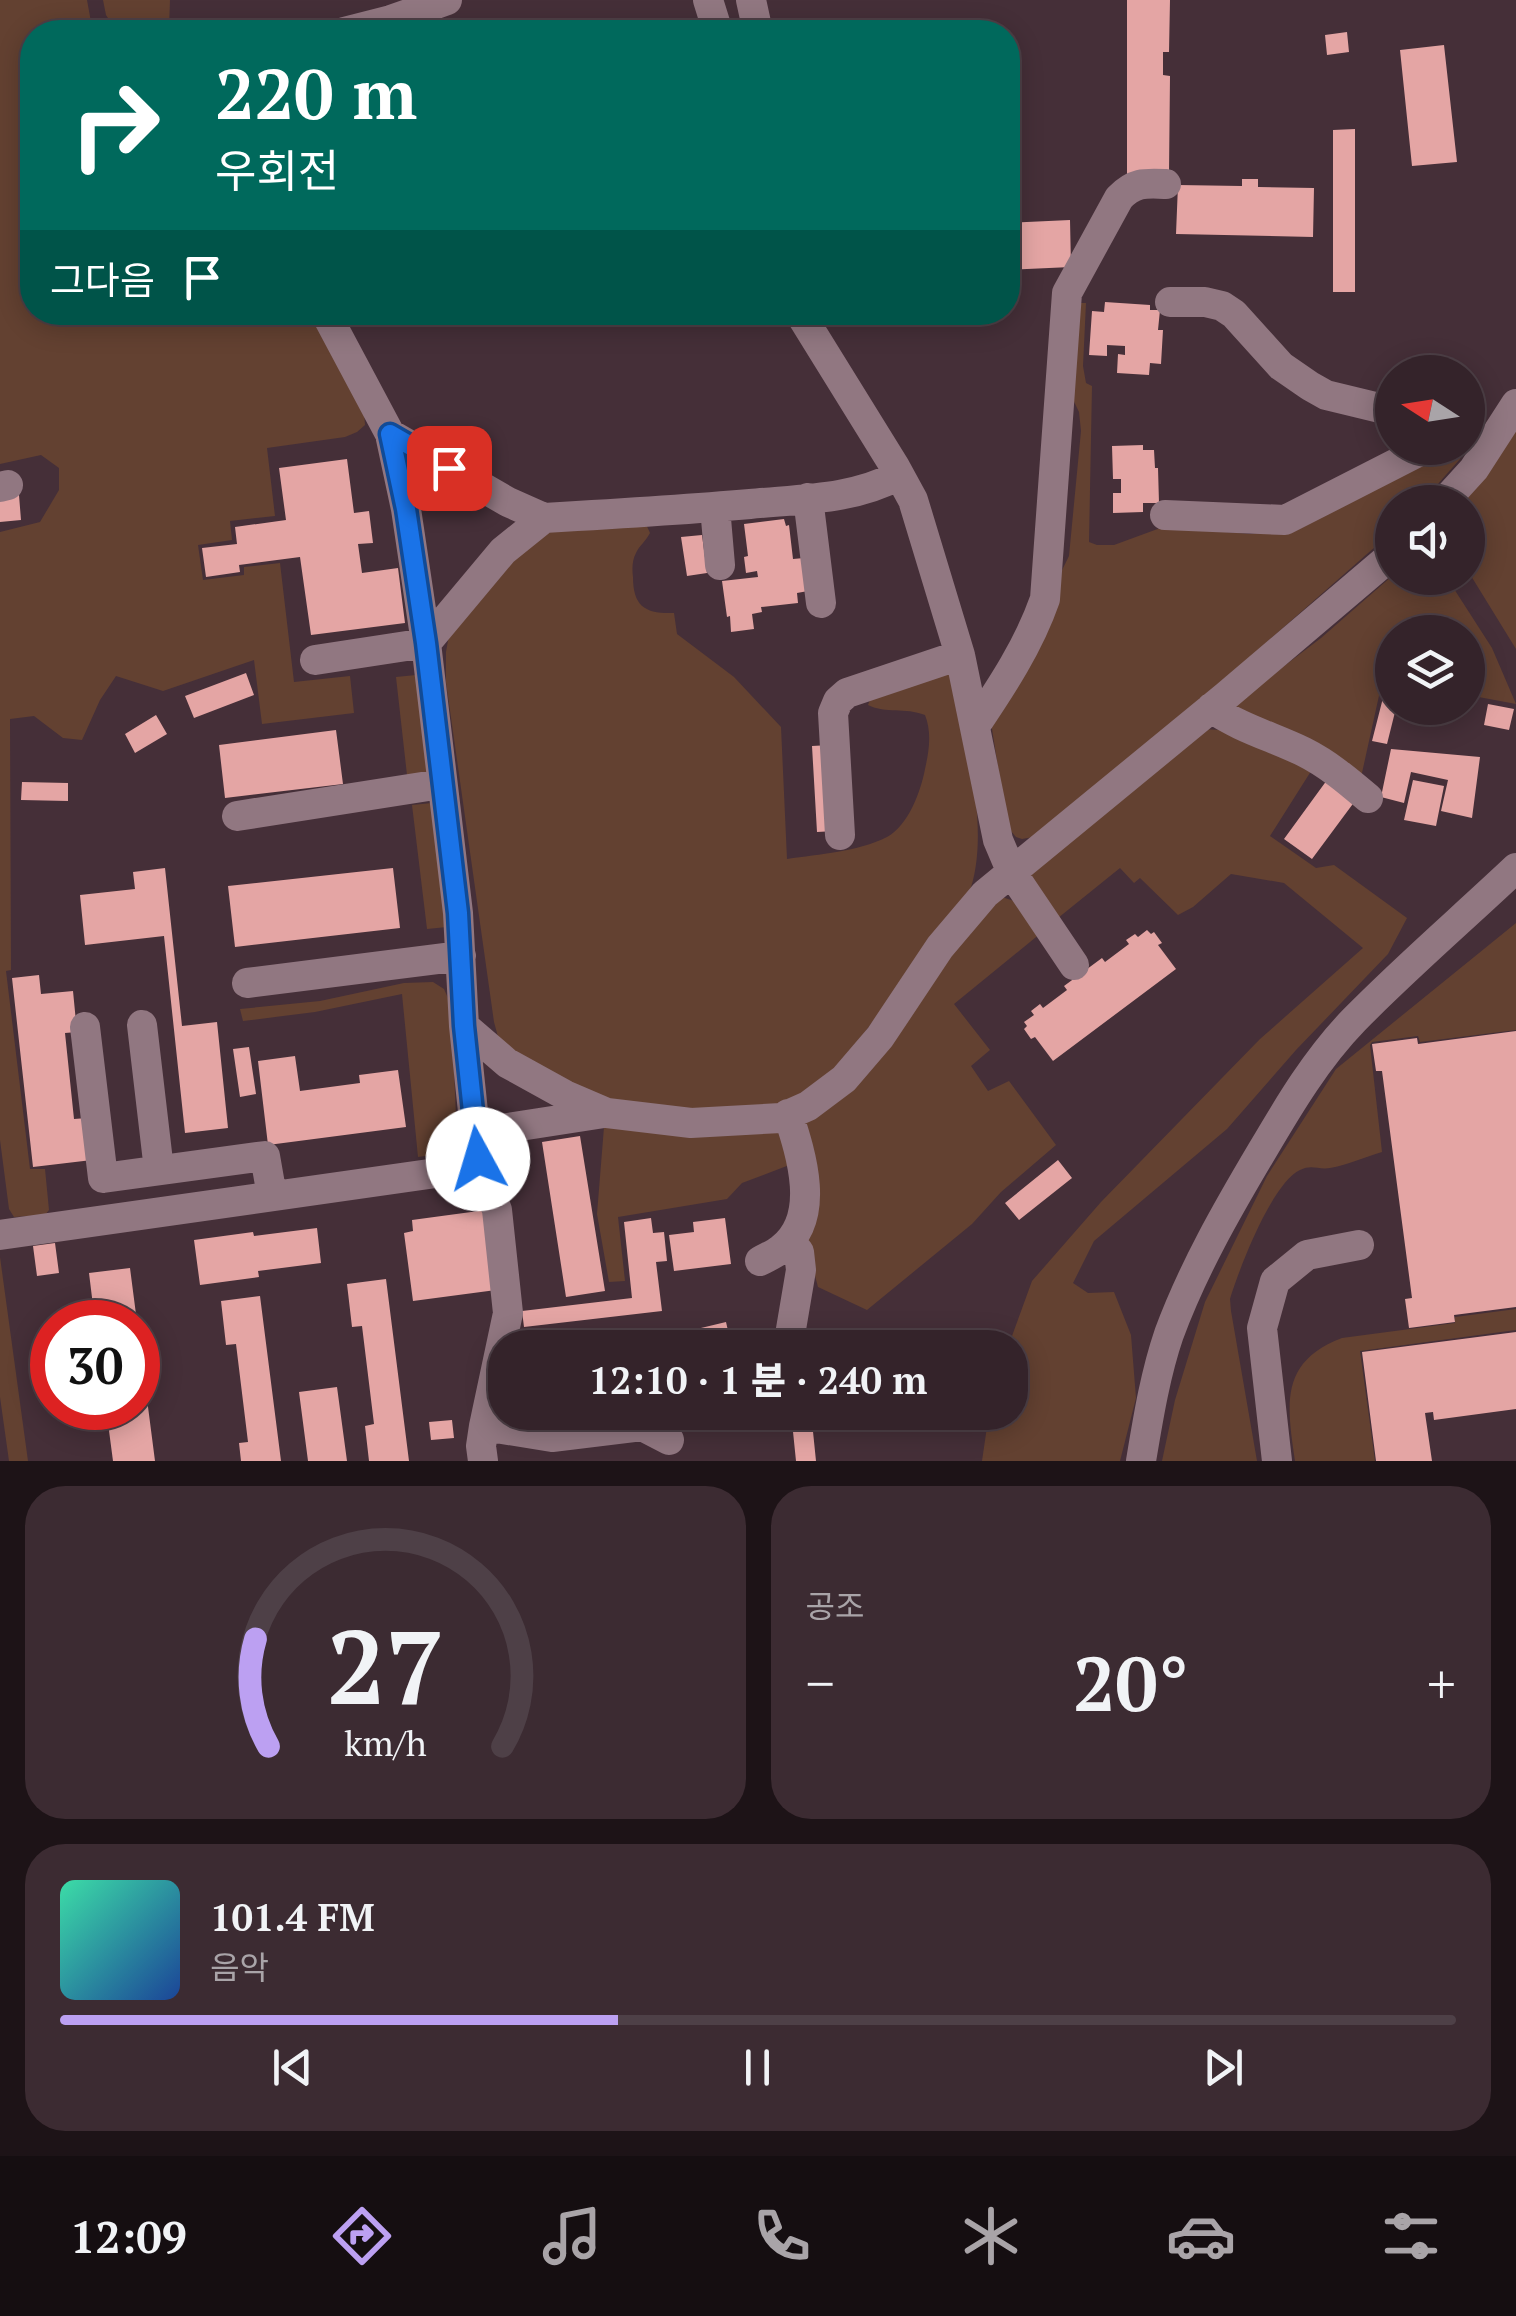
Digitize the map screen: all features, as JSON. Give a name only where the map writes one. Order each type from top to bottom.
[{"type":"street","points":[[373,20],[405,7],[447,0]]},
{"type":"street","points":[[975,726],[1037,622],[1044,599],[1067,292],[1128,188],[1144,183],[1166,184]]},
{"type":"street","points":[[1170,302],[1222,306],[1234,314],[1280,366],[1310,386],[1336,398],[1375,407]]},
{"type":"street","points":[[332,325],[390,434],[406,509],[426,643],[462,956],[464,1026],[477,1146],[497,1210],[508,1314],[484,1426],[483,1461]]},
{"type":"street","points":[[807,325],[912,500],[960,655],[998,840],[1012,873],[1074,965]]},
{"type":"street","points":[[1485,437],[1516,404]]},
{"type":"street","points":[[390,434],[508,502],[544,518],[858,493],[899,475]]},
{"type":"street","points":[[1164,515],[1285,520],[1393,465]]},
{"type":"street","points":[[808,498],[820,604]]},
{"type":"street","points":[[715,507],[720,565]]},
{"type":"street","points":[[315,660],[426,643],[503,551],[544,518]]},
{"type":"street","points":[[464,1026],[507,1063],[607,1113],[691,1123],[780,1118],[808,1106],[844,1078],[880,1036],[940,947],[985,894],[1375,569]]},
{"type":"street","points":[[840,836],[834,713],[838,700],[848,693],[960,655]]},
{"type":"street","points":[[1211,708],[1242,728],[1310,754],[1368,798]]},
{"type":"street","points":[[237,816],[441,784]]},
{"type":"street","points":[[1142,1461],[1155,1386],[1183,1299],[1214,1233],[1293,1099],[1354,1021],[1516,868]]},
{"type":"street","points":[[248,982],[462,956]]},
{"type":"street","points":[[142,1025],[159,1170]]},
{"type":"street","points":[[86,1027],[103,1178],[265,1156],[272,1196]]},
{"type":"street","points":[[0,1235],[443,1172],[477,1146],[607,1113]]},
{"type":"street","points":[[760,1261],[790,1241],[804,1202],[804,1173],[788,1114]]},
{"type":"street","points":[[790,1241],[799,1252],[801,1270],[791,1330]]},
{"type":"street","points":[[1278,1461],[1262,1328],[1275,1281],[1306,1256],[1359,1246]]},
{"type":"street","points":[[484,1426],[552,1437],[642,1426],[670,1440]]},
{"type":"shaded area","points":[[0,0],[87,0],[91,20],[20,20],[20,325],[318,325],[364,412],[365,425],[345,437],[267,448],[275,516],[230,521],[232,540],[198,545],[203,580],[244,575],[244,567],[280,563],[294,682],[350,676],[354,713],[262,724],[254,660],[163,691],[116,676],[82,740],[63,738],[34,716],[10,719],[11,970],[6,971],[30,1169],[45,1169],[49,1210],[45,1215],[14,1217],[9,1209],[0,1140],[0,532],[40,522],[59,490],[59,468],[41,455],[0,464]]},
{"type":"shaded area","points":[[103,0],[170,0],[169,20],[109,20]]},
{"type":"shaded area","points":[[1071,303],[1086,303],[1083,366],[1086,383],[1092,386],[1089,542],[1097,545],[1114,545],[1163,527],[1250,534],[1272,532],[1408,465],[1455,465],[1437,485],[1375,485],[1375,547],[1242,664],[1033,837],[1022,839],[1010,830],[1005,812],[990,716],[1069,556],[1081,431],[1079,412],[1065,383]]},
{"type":"shaded area","points":[[1516,427],[1516,649],[1483,595],[1485,485],[1473,485]]},
{"type":"shaded area","points":[[645,522],[650,533],[637,550],[633,565],[639,602],[649,610],[674,613],[677,634],[734,677],[781,727],[787,859],[863,846],[887,837],[901,825],[923,778],[929,742],[927,722],[925,715],[868,705],[872,694],[947,670],[955,681],[977,818],[975,872],[968,896],[836,1070],[806,1092],[780,1104],[690,1113],[604,1098],[567,1085],[500,1044],[494,1022],[446,682],[449,635],[530,541],[559,528]]},
{"type":"shaded area","points":[[1375,591],[1375,595],[1458,595],[1471,615],[1375,615],[1375,714],[1360,782],[1233,705]]},
{"type":"shaded area","points":[[1485,637],[1492,648],[1516,704],[1485,698]]},
{"type":"shaded area","points":[[416,675],[428,772],[407,775],[396,677]]},
{"type":"shaded area","points":[[1201,729],[1221,730],[1313,768],[1270,836],[1316,868],[1334,865],[1407,918],[1388,954],[1227,1129],[1094,1241],[1073,1283],[1088,1293],[1114,1292],[1131,1335],[1136,1398],[1120,1461],[982,1461],[987,1430],[1028,1430],[1028,1330],[1014,1330],[1032,1281],[1101,1202],[1260,1039],[1363,948],[1284,883],[1231,874],[1178,915],[1140,878],[1134,883],[1120,868],[1058,918],[1028,877]]},
{"type":"shaded area","points":[[432,803],[447,927],[427,929],[412,805]]},
{"type":"shaded area","points":[[1002,897],[1014,901],[1041,933],[954,1004],[990,1050],[971,1066],[988,1091],[1009,1081],[1056,1145],[1001,1192],[972,1224],[867,1310],[818,1287],[806,1242],[799,1120]]},
{"type":"shaded area","points":[[1516,923],[1516,1030],[1420,1042],[1418,1036],[1372,1042],[1382,1152],[1336,1167],[1300,1170],[1279,1191],[1258,1228],[1230,1299],[1257,1461],[1162,1461],[1175,1400],[1205,1302],[1267,1176],[1336,1069]]},
{"type":"shaded area","points":[[433,982],[444,989],[451,1005],[457,1138],[441,1154],[418,1157],[402,994],[315,1012],[243,1021],[240,1009],[320,1001],[404,983]]},
{"type":"shaded area","points":[[604,1127],[776,1129],[787,1135],[792,1164],[742,1183],[727,1199],[618,1217],[625,1281],[609,1282],[597,1214]]},
{"type":"shaded area","points":[[0,1257],[28,1461],[9,1461],[0,1397]]},
{"type":"shaded area","points":[[1516,1309],[1516,1330],[1360,1351],[1375,1461],[1295,1461],[1290,1422],[1292,1388],[1307,1359],[1322,1348],[1342,1338],[1455,1323],[1455,1317]]},
{"type":"building","points":[[1127,0],[1170,0],[1169,52],[1163,52],[1163,75],[1170,76],[1169,174],[1127,174]]},
{"type":"building","points":[[1347,32],[1349,52],[1327,55],[1325,35]]},
{"type":"building","points":[[1444,45],[1457,162],[1412,166],[1400,50]]},
{"type":"building","points":[[1355,129],[1355,292],[1333,292],[1333,130]]},
{"type":"building","points":[[1242,179],[1258,179],[1258,187],[1314,188],[1313,237],[1176,234],[1178,185],[1242,186]]},
{"type":"building","points":[[1070,220],[1071,267],[1020,269],[1020,222]]},
{"type":"building","points":[[1105,302],[1150,305],[1150,310],[1160,310],[1161,364],[1150,363],[1149,375],[1117,373],[1118,354],[1125,355],[1125,346],[1107,345],[1107,356],[1089,355],[1092,311],[1104,312]]},
{"type":"building","points":[[1143,445],[1143,450],[1154,450],[1159,503],[1143,503],[1143,512],[1113,513],[1113,493],[1121,493],[1121,479],[1113,479],[1112,446]]},
{"type":"building","points":[[347,459],[354,513],[369,511],[373,543],[358,544],[362,573],[398,568],[405,623],[311,635],[300,557],[239,565],[240,572],[206,577],[202,548],[237,544],[235,527],[286,520],[279,468]]},
{"type":"building","points":[[19,495],[21,520],[0,522],[0,497]]},
{"type":"building","points":[[784,519],[789,525],[793,559],[804,558],[808,591],[797,593],[798,603],[761,607],[762,612],[752,614],[754,629],[731,632],[722,581],[758,577],[757,571],[746,573],[744,524]]},
{"type":"building","points":[[702,535],[707,573],[687,576],[681,537]]},
{"type":"building","points":[[246,673],[254,695],[194,718],[185,696]]},
{"type":"building","points":[[1488,704],[1514,709],[1509,730],[1484,725]]},
{"type":"building","points":[[156,715],[167,734],[135,753],[125,734]]},
{"type":"building","points":[[1376,725],[1392,725],[1387,744],[1372,741]]},
{"type":"building","points":[[336,730],[343,784],[225,798],[219,745]]},
{"type":"building","points":[[830,745],[835,831],[817,832],[812,746]]},
{"type":"building","points":[[1391,749],[1480,757],[1472,818],[1441,811],[1448,780],[1411,772],[1404,803],[1381,797]]},
{"type":"building","points":[[1327,780],[1355,801],[1312,859],[1284,839]]},
{"type":"building","points":[[1413,780],[1444,786],[1436,826],[1404,820]]},
{"type":"building","points":[[22,782],[68,783],[68,801],[21,800]]},
{"type":"building","points":[[165,868],[182,1026],[217,1022],[228,1128],[185,1133],[164,936],[85,945],[80,895],[135,889],[133,872]]},
{"type":"building","points":[[393,868],[400,928],[235,947],[228,886]]},
{"type":"building","points":[[1147,930],[1154,932],[1162,943],[1158,945],[1176,969],[1053,1061],[1024,1029],[1024,1022],[1034,1015],[1031,1011],[1040,1004],[1043,1008],[1067,990],[1064,986],[1102,958],[1105,962],[1129,944],[1126,940]]},
{"type":"building","points":[[39,975],[41,994],[73,991],[77,1032],[65,1033],[74,1119],[87,1118],[92,1160],[33,1167],[12,978]]},
{"type":"building","points":[[1516,1031],[1516,1307],[1454,1315],[1455,1322],[1409,1328],[1405,1299],[1412,1298],[1382,1071],[1376,1071],[1372,1044],[1417,1038],[1418,1044]]},
{"type":"building","points":[[249,1047],[256,1094],[240,1097],[233,1049]]},
{"type":"building","points":[[295,1056],[300,1091],[360,1083],[359,1075],[398,1070],[406,1127],[268,1145],[258,1061]]},
{"type":"building","points":[[580,1136],[605,1291],[566,1297],[542,1142]]},
{"type":"building","points":[[1058,1160],[1072,1178],[1019,1220],[1005,1203]]},
{"type":"building","points":[[486,1210],[496,1290],[413,1301],[404,1233],[413,1231],[412,1220]]},
{"type":"building","points":[[651,1218],[653,1233],[664,1232],[667,1261],[656,1262],[662,1311],[524,1327],[522,1311],[632,1298],[624,1222]]},
{"type":"building","points":[[725,1218],[731,1264],[674,1271],[669,1235],[694,1232],[693,1222]]},
{"type":"building","points":[[317,1228],[321,1263],[258,1271],[259,1277],[200,1285],[194,1240]]},
{"type":"building","points":[[55,1243],[59,1273],[37,1276],[33,1246]]},
{"type":"building","points":[[130,1268],[134,1300],[92,1300],[89,1273]]},
{"type":"building","points":[[386,1279],[409,1461],[369,1461],[365,1426],[374,1424],[362,1326],[352,1327],[347,1284]]},
{"type":"building","points":[[260,1296],[281,1461],[241,1461],[239,1443],[248,1442],[236,1344],[226,1345],[221,1301]]},
{"type":"building","points":[[726,1322],[728,1330],[693,1330]]},
{"type":"building","points":[[1516,1332],[1516,1409],[1434,1420],[1433,1412],[1425,1413],[1432,1461],[1376,1461],[1362,1352]]},
{"type":"building","points":[[337,1387],[347,1461],[308,1461],[299,1392]]},
{"type":"building","points":[[452,1420],[454,1438],[431,1440],[429,1422]]},
{"type":"building","points":[[109,1430],[151,1430],[155,1461],[113,1461]]},
{"type":"building","points":[[793,1430],[813,1430],[816,1461],[796,1461]]},
{"type":"route","points":[[449,468],[390,434],[406,509],[426,643],[458,913],[464,1026],[478,1159]]}]
